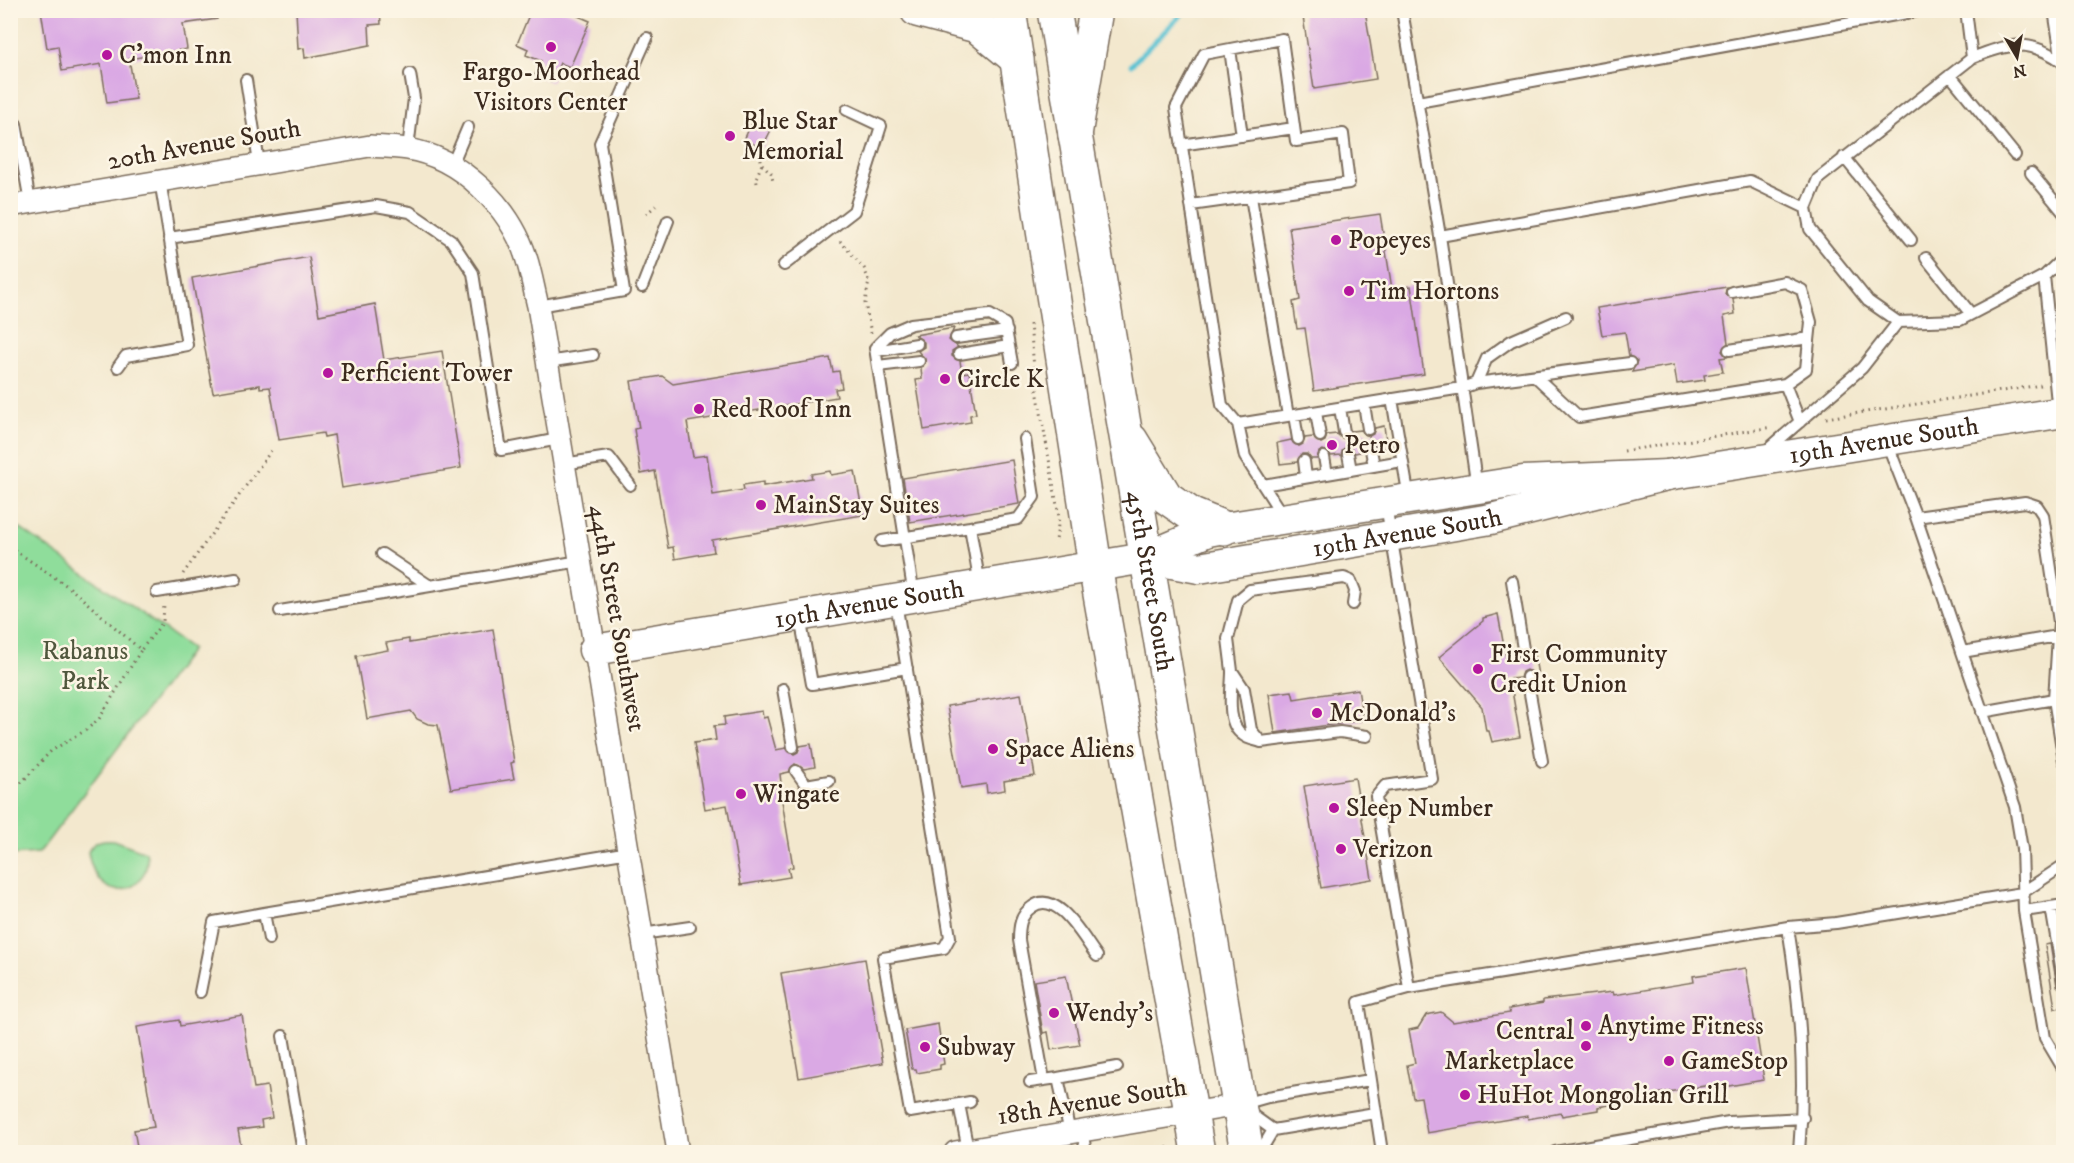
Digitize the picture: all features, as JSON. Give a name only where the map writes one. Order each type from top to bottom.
[{"type":"main road","points":[[917,10],[977,26],[1017,59]]},
{"type":"main road","name":"45th Street South","points":[[1008,10],[1095,566],[1192,1113],[1189,1149]]},
{"type":"main road","name":"45th Street South","points":[[1054,10],[1247,1152]]},
{"type":"main road","points":[[1075,135],[1096,10]]},
{"type":"main road","points":[[1123,429],[1166,497],[1192,515],[1224,528]]},
{"type":"street","name":"20th Avenue South","points":[[20,204],[370,146],[408,149]]},
{"type":"street","name":"44th Street Southwest","points":[[408,149],[434,157],[452,167],[484,191],[514,228],[526,256],[538,306],[678,1152]]},
{"type":"street","name":"19th Avenue South","points":[[1145,558],[1199,568],[1491,519],[1666,475],[2061,412]]},
{"type":"street","name":"19th Avenue South","points":[[594,650],[1145,558],[1208,531],[1285,518],[1523,481],[1666,475]]},
{"type":"street","name":"18th Avenue South","points":[[962,1151],[1239,1105]]},
{"type":"lane","points":[[1402,10],[1440,236],[1477,488]]},
{"type":"lane","points":[[1418,102],[1923,10]]},
{"type":"lane","points":[[1966,10],[1972,58]]},
{"type":"lane","points":[[2054,10],[2063,62]]},
{"type":"lane","points":[[538,306],[624,291],[600,143],[647,38]]},
{"type":"lane","points":[[1191,206],[1349,183],[1342,134],[1296,141],[1282,39],[1204,54],[1176,108],[1181,145],[1222,405],[1238,424],[1245,458],[1285,518]]},
{"type":"lane","points":[[2063,62],[2042,47],[2020,45],[1999,47],[1972,58],[1818,179],[1806,208],[1810,229],[1837,265],[1868,301],[1898,322],[1960,320],[2044,276],[2064,257]]},
{"type":"lane","points":[[1230,49],[1242,136]]},
{"type":"lane","points":[[408,149],[414,98],[410,74]]},
{"type":"lane","points":[[1950,75],[2015,155]]},
{"type":"lane","points":[[246,80],[259,163]]},
{"type":"lane","points":[[784,265],[854,211],[881,126],[847,110]]},
{"type":"lane","points":[[16,124],[20,204]]},
{"type":"lane","points":[[452,167],[468,127]]},
{"type":"lane","points":[[1181,145],[1294,128]]},
{"type":"lane","points":[[1845,157],[1911,240]]},
{"type":"lane","points":[[2031,173],[2064,213]]},
{"type":"lane","points":[[118,367],[126,356],[187,345],[160,180]]},
{"type":"lane","points":[[1440,236],[1750,181],[1806,208]]},
{"type":"lane","points":[[1251,197],[1291,416],[1299,439]]},
{"type":"lane","points":[[169,238],[376,206],[410,212],[451,240],[473,273],[501,450],[559,439]]},
{"type":"lane","points":[[642,287],[669,221]]},
{"type":"lane","points":[[1926,258],[1971,314]]},
{"type":"lane","points":[[2044,276],[2061,412]]},
{"type":"lane","points":[[1536,376],[1579,417],[1785,384],[1806,369],[1811,322],[1802,290],[1785,282],[1732,292]]},
{"type":"lane","points":[[962,1151],[964,1103],[910,1112],[883,958],[944,948],[950,937],[907,668],[905,537],[875,348],[890,333],[911,324],[990,315],[1005,324],[1012,363]]},
{"type":"lane","points":[[1476,383],[1487,358],[1511,341],[1566,317]]},
{"type":"lane","points":[[1755,461],[1862,368],[1898,322]]},
{"type":"lane","points":[[956,338],[1006,330]]},
{"type":"lane","points":[[1729,350],[1809,338]]},
{"type":"lane","points":[[876,351],[917,344]]},
{"type":"lane","points":[[959,354],[1009,346]]},
{"type":"lane","points":[[547,362],[593,355]]},
{"type":"lane","points":[[878,366],[919,361]]},
{"type":"lane","points":[[1238,424],[1462,388],[1476,383],[1630,363]]},
{"type":"lane","points":[[1785,384],[1800,422]]},
{"type":"lane","points":[[1392,399],[1402,461],[1392,537],[1432,779],[1385,786],[1376,797],[1409,988]]},
{"type":"lane","points":[[1364,404],[1368,429]]},
{"type":"lane","points":[[1340,408],[1344,432]]},
{"type":"lane","points":[[1316,412],[1320,436]]},
{"type":"lane","points":[[882,541],[1018,519],[1034,497],[1025,439]]},
{"type":"lane","points":[[1886,440],[1916,517],[2015,807],[2022,849],[2024,911],[2046,1038],[2063,1068]]},
{"type":"lane","points":[[1371,450],[1374,466]]},
{"type":"lane","points":[[1348,454],[1351,470]]},
{"type":"lane","points":[[564,464],[609,457],[630,485]]},
{"type":"lane","points":[[1324,458],[1327,474]]},
{"type":"lane","points":[[1304,460],[1306,477]]},
{"type":"lane","points":[[1263,485],[1402,461]]},
{"type":"lane","points":[[1916,517],[2025,502],[2037,506],[2043,515],[2059,622],[2054,699],[2064,761]]},
{"type":"lane","points":[[970,527],[980,585]]},
{"type":"lane","points":[[382,554],[430,586]]},
{"type":"lane","points":[[280,611],[580,561]]},
{"type":"lane","points":[[1353,604],[1355,591],[1351,581],[1344,578],[1250,590],[1238,600],[1228,639],[1232,671],[1232,712],[1235,726],[1242,735],[1261,742],[1340,732],[1367,736]]},
{"type":"lane","points":[[157,592],[236,579]]},
{"type":"lane","points":[[1512,581],[1524,655]]},
{"type":"lane","points":[[800,616],[812,684],[907,668]]},
{"type":"lane","points":[[1962,652],[2058,636]]},
{"type":"lane","points":[[1232,671],[1244,689],[1251,730],[1261,742]]},
{"type":"lane","points":[[1527,677],[1542,761]]},
{"type":"lane","points":[[783,689],[793,747]]},
{"type":"lane","points":[[1982,712],[2054,699]]},
{"type":"lane","points":[[796,771],[806,785],[829,781]]},
{"type":"lane","points":[[200,992],[214,922],[629,852]]},
{"type":"lane","points":[[1382,1152],[1359,1002],[1409,988],[1788,927],[1836,923],[2022,893],[2064,865]]},
{"type":"lane","points":[[1044,1080],[1019,940],[1019,926],[1023,917],[1036,904],[1046,901],[1058,905],[1097,956]]},
{"type":"lane","points":[[2024,911],[2064,905]]},
{"type":"lane","points":[[2051,907],[2064,984]]},
{"type":"lane","points":[[264,913],[269,939]]},
{"type":"lane","points":[[642,934],[690,927]]},
{"type":"lane","points":[[1788,927],[1804,1065],[1803,1118],[1799,1152]]},
{"type":"lane","points":[[283,1036],[303,1152]]},
{"type":"lane","points":[[1030,1082],[1117,1067]]},
{"type":"lane","points":[[1058,1077],[1076,1132],[1086,1152]]},
{"type":"lane","points":[[1239,1105],[1268,1097],[1370,1080]]},
{"type":"lane","points":[[1239,1105],[1273,1130],[1375,1113]]},
{"type":"lane","points":[[1555,1152],[1729,1122],[1803,1118]]},
{"type":"lane","points":[[1260,1152],[1273,1130]]},
{"type":"path","points":[[758,147],[762,164],[771,173],[773,181]]},
{"type":"path","points":[[757,183],[756,178],[762,164]]},
{"type":"path","points":[[646,214],[659,203]]},
{"type":"path","points":[[840,241],[864,268],[869,281],[865,303],[871,333],[867,339]]},
{"type":"path","points":[[10,788],[22,782],[51,751],[86,730],[99,719],[141,650],[163,622],[164,600],[273,448]]},
{"type":"path","points":[[10,547],[70,588],[141,650]]},
{"type":"path","points":[[1137,1152],[1189,1149]]},
{"type":"green space","name":"Rabanus Park","points":[[11,522],[192,649],[39,853],[11,855]]},
{"type":"green space","points":[[113,840],[146,852],[147,865],[142,876],[135,885],[124,890],[103,884],[94,872],[88,852],[92,845],[98,842]]},
{"type":"building","name":"C'mon Inn","points":[[41,10],[217,10],[217,19],[183,24],[187,49],[129,59],[136,99],[107,103],[101,64],[62,71],[58,46],[47,48]]},
{"type":"building","points":[[296,10],[380,10],[381,24],[369,25],[370,45],[305,58],[304,48],[298,49]]},
{"type":"building","name":"Fargo-Moorhead Visitors Center","points":[[531,10],[564,10],[590,21],[570,67],[560,63],[551,82],[535,75],[541,61],[526,55],[528,49],[517,44]]},
{"type":"building","points":[[1302,10],[1365,10],[1376,79],[1314,89]]},
{"type":"building","points":[[752,122],[771,130],[762,148],[744,140]]},
{"type":"building","points":[[1380,214],[1392,289],[1411,286],[1424,374],[1314,391],[1305,328],[1297,329],[1293,302],[1300,300],[1289,227]]},
{"type":"building","name":"Perficient Tower","points":[[309,257],[319,315],[375,304],[384,360],[442,351],[461,468],[342,488],[334,435],[324,437],[323,433],[279,440],[270,387],[260,388],[260,385],[213,393],[192,278]]},
{"type":"building","points":[[1727,287],[1725,294],[1733,299],[1735,314],[1724,316],[1728,343],[1722,351],[1727,357],[1720,358],[1723,372],[1704,375],[1705,380],[1677,384],[1674,365],[1632,372],[1637,361],[1629,356],[1625,332],[1602,335],[1597,308]]},
{"type":"building","name":"Circle K","points":[[954,328],[949,340],[958,347],[952,351],[952,356],[960,361],[962,373],[969,372],[976,414],[970,415],[971,422],[924,430],[916,380],[922,379],[921,368],[926,361],[918,351],[924,347],[924,342],[915,335]]},
{"type":"building","points":[[830,358],[833,372],[839,371],[842,388],[835,389],[837,397],[687,422],[693,457],[707,455],[713,495],[744,490],[743,485],[763,482],[763,486],[812,478],[811,474],[830,471],[831,475],[855,471],[863,515],[712,540],[714,552],[675,559],[673,547],[668,548],[655,471],[641,474],[634,429],[639,428],[631,381],[662,376],[673,384]]},
{"type":"building","name":"Petro","points":[[1384,426],[1387,448],[1378,449],[1370,443],[1366,445],[1364,451],[1355,453],[1347,447],[1343,449],[1341,455],[1331,456],[1329,452],[1323,450],[1319,452],[1317,459],[1311,459],[1307,454],[1302,454],[1297,462],[1280,464],[1277,443],[1291,440],[1299,446],[1303,444],[1305,438],[1313,437],[1321,443],[1325,441],[1327,435],[1337,434],[1345,439],[1349,437],[1351,431],[1361,430],[1369,436],[1373,434],[1375,428]]},
{"type":"building","name":"Circle K","points":[[1012,460],[1019,504],[910,522],[903,478]]},
{"type":"building","name":"First Community Credit Union","points":[[1498,614],[1506,658],[1517,656],[1521,662],[1526,662],[1534,653],[1538,675],[1526,670],[1522,672],[1520,678],[1510,679],[1520,737],[1492,742],[1489,731],[1486,731],[1482,707],[1439,657],[1483,621],[1483,618]]},
{"type":"building","points":[[493,629],[514,762],[511,763],[514,779],[451,789],[438,725],[417,719],[411,711],[367,719],[356,656],[388,650],[386,643],[409,639],[409,643]]},
{"type":"building","name":"McDonald's","points":[[1358,689],[1363,720],[1275,733],[1269,694],[1292,691],[1294,699]]},
{"type":"building","name":"Space Aliens","points":[[1021,694],[1035,776],[1004,781],[1005,790],[987,793],[986,784],[961,788],[947,706]]},
{"type":"building","name":"Wingate","points":[[762,711],[763,718],[767,717],[776,750],[786,748],[794,754],[798,752],[800,746],[811,744],[815,767],[804,769],[795,764],[789,772],[780,774],[781,783],[779,783],[793,867],[788,868],[790,877],[741,885],[727,805],[705,809],[694,743],[716,740],[714,726],[725,725],[724,717]]},
{"type":"building","points":[[1355,778],[1372,879],[1321,888],[1304,786]]},
{"type":"building","points":[[2050,944],[2057,986],[2064,991],[2064,1007],[2055,1008],[2045,945]]},
{"type":"building","points":[[865,959],[883,1063],[799,1078],[781,973]]},
{"type":"building","name":"Central Marketplace","points":[[1746,968],[1764,1080],[1711,1089],[1711,1085],[1631,1098],[1632,1101],[1598,1107],[1598,1110],[1562,1116],[1561,1113],[1528,1119],[1527,1116],[1427,1133],[1421,1097],[1413,1098],[1407,1065],[1415,1063],[1409,1030],[1418,1028],[1426,1015],[1441,1012],[1453,1022],[1510,1013],[1509,1009],[1543,1003],[1543,1000],[1613,992],[1614,995],[1694,982],[1693,976]]},
{"type":"building","name":"Wendy's","points":[[1066,976],[1080,1045],[1051,1050],[1048,1032],[1043,1033],[1034,981]]},
{"type":"building","points":[[242,1015],[254,1088],[267,1086],[272,1118],[261,1120],[262,1127],[238,1130],[242,1152],[138,1152],[134,1130],[154,1127],[137,1027],[179,1020],[180,1026]]},
{"type":"building","name":"Subway","points":[[938,1024],[944,1064],[940,1065],[940,1069],[917,1073],[916,1069],[912,1069],[905,1030]]},
{"type":"waterway","points":[[1131,65],[1186,10]]},
{"type":"place","name":"Fargo-Moorhead Visitors Center","points":[[551,47]]},
{"type":"place","name":"C'mon Inn","points":[[107,55]]},
{"type":"place","name":"Blue Star Memorial","points":[[730,136]]},
{"type":"place","name":"Popeyes","points":[[1336,240]]},
{"type":"place","name":"Tim Hortons","points":[[1349,291]]},
{"type":"place","name":"Perficient Tower","points":[[328,373]]},
{"type":"place","name":"Circle K","points":[[945,379]]},
{"type":"place","name":"Red Roof Inn","points":[[699,409]]},
{"type":"place","name":"Petro","points":[[1332,445]]},
{"type":"place","name":"MainStay Suites","points":[[761,505]]},
{"type":"place","name":"First Community Credit Union","points":[[1478,669]]},
{"type":"place","name":"McDonald's","points":[[1317,713]]},
{"type":"place","name":"Space Aliens","points":[[993,749]]},
{"type":"place","name":"Wingate","points":[[741,794]]},
{"type":"place","name":"Sleep Number","points":[[1334,808]]},
{"type":"place","name":"Verizon","points":[[1341,849]]},
{"type":"place","name":"Wendy's","points":[[1054,1013]]},
{"type":"place","name":"Anytime Fitness","points":[[1586,1026]]},
{"type":"place","name":"Central Marketplace","points":[[1586,1046]]},
{"type":"place","name":"Subway","points":[[925,1047]]},
{"type":"place","name":"GameStop","points":[[1669,1061]]},
{"type":"place","name":"HuHot Mongolian Grill","points":[[1465,1095]]}]
